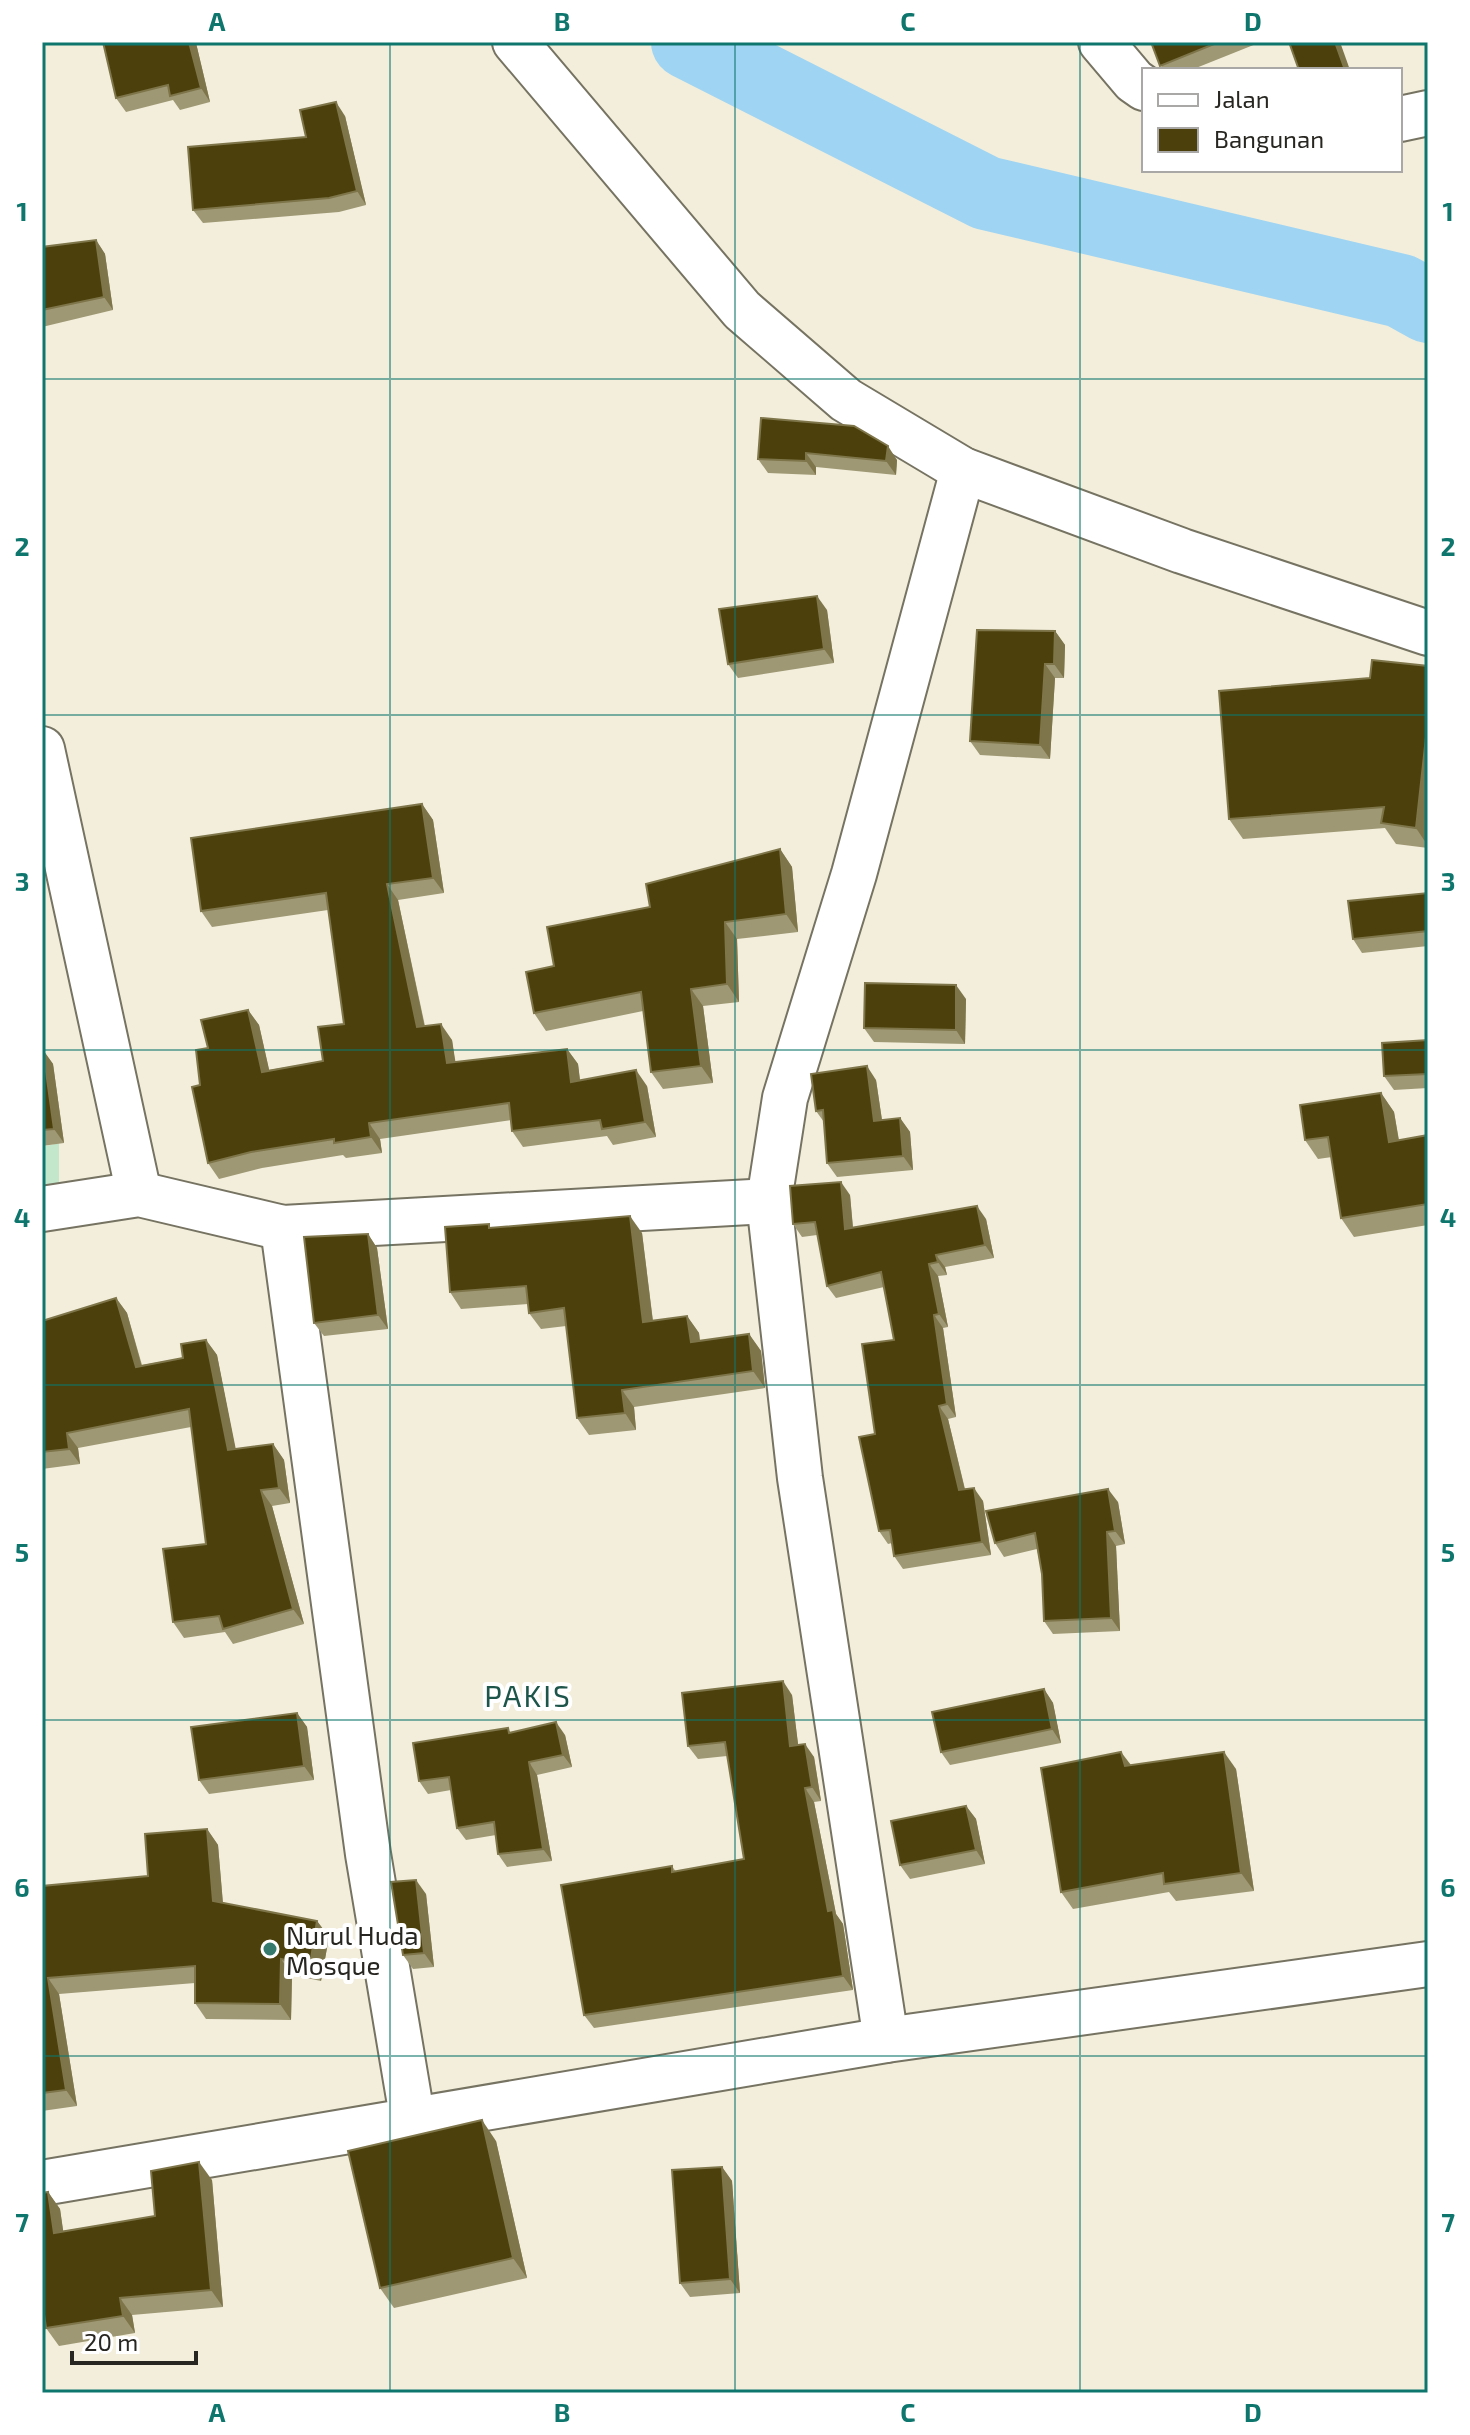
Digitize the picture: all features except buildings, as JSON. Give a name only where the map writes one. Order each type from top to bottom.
[{"type":"street","points":[[515,42],[742,310],[846,400],[963,470],[1182,551],[1428,633]]},
{"type":"street","points":[[1101,42],[1142,87]]},
{"type":"street","points":[[1402,119],[1428,113]]},
{"type":"street","points":[[886,2040],[800,1478],[769,1201],[785,1098],[854,874],[963,470]]},
{"type":"street","points":[[42,749],[139,1194]]},
{"type":"street","points":[[42,1209],[139,1194],[283,1228],[769,1201]]},
{"type":"street","points":[[283,1228],[368,1854],[413,2122]]},
{"type":"street","points":[[42,2183],[886,2040],[1428,1964]]},
{"type":"green space","points":[[59,1143],[59,1190],[42,1194],[42,1147]]},
{"type":"waterway","points":[[688,42],[986,193],[1401,291],[1428,306]]},
{"type":"place","name":"Nurul Huda Mosque","points":[[270,1949]]},
{"type":"district","name":"PAKIS","points":[[528,1695]]}]
